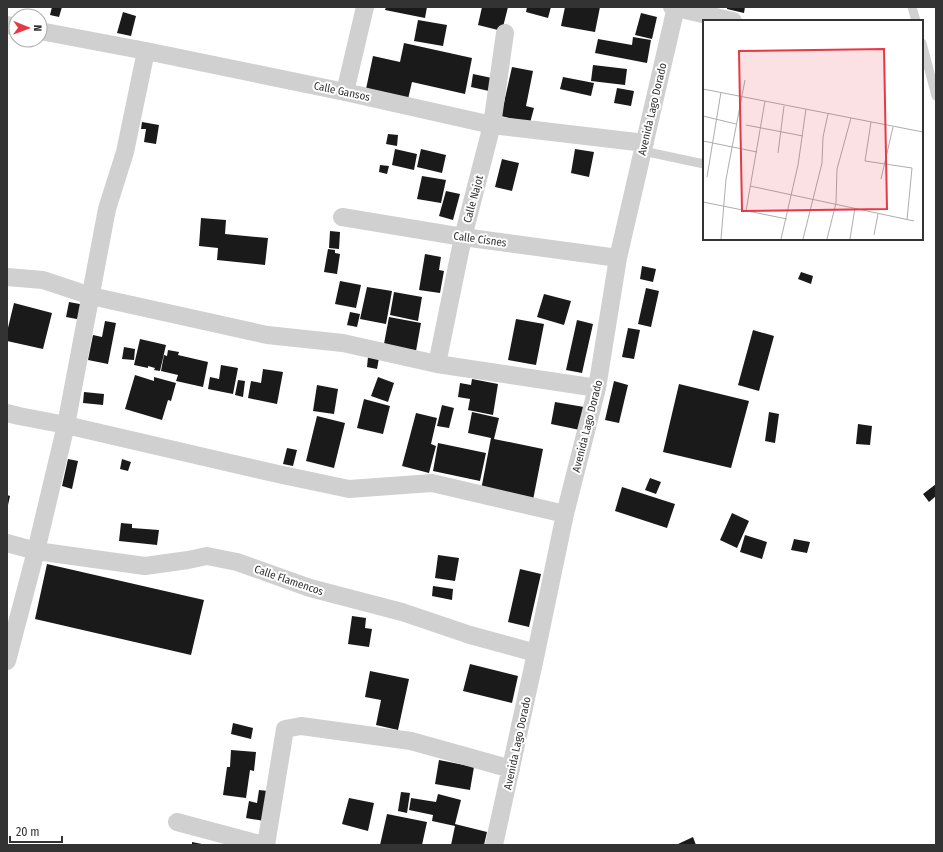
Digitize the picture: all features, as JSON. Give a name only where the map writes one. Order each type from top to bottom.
[{"type":"street","points":[[345,92],[365,7]]},
{"type":"street","points":[[675,7],[729,20]]},
{"type":"street","name":"Avenida Lago Dorado","points":[[494,845],[565,514],[597,388],[618,258],[675,7]]},
{"type":"street","name":"Calle Gansos","points":[[48,33],[146,51],[345,92],[492,125],[644,147]]},
{"type":"street","name":"Calle Najot","points":[[437,364],[463,237],[492,125],[505,33]]},
{"type":"street","points":[[7,661],[36,551],[66,425],[107,208],[125,152],[146,51]]},
{"type":"street","name":"Calle Cisnes","points":[[342,216],[463,237],[618,258]]},
{"type":"street","points":[[7,277],[43,280],[91,296],[267,335],[343,343],[437,364],[597,388]]},
{"type":"street","points":[[7,413],[349,489],[432,482],[565,514]]},
{"type":"street","name":"Calle Flamencos","points":[[7,543],[36,551],[145,566],[207,556],[237,562],[310,588],[402,612],[470,635],[536,653]]},
{"type":"street","points":[[266,845],[285,729],[301,726],[411,741],[511,769]]},
{"type":"street","points":[[177,822],[263,845]]},
{"type":"lane","points":[[912,7],[916,20]]},
{"type":"lane","points":[[923,48],[936,96]]},
{"type":"lane","points":[[644,147],[703,164]]},
{"type":"building","points":[[52,7],[62,7],[59,17],[50,15]]},
{"type":"building","points":[[386,7],[427,7],[425,18],[385,10]]},
{"type":"building","points":[[482,7],[508,7],[502,31],[478,25]]},
{"type":"building","points":[[527,7],[551,7],[548,18],[526,12]]},
{"type":"building","points":[[565,7],[600,7],[595,32],[561,26]]},
{"type":"building","points":[[727,7],[745,7],[744,13],[727,9]]},
{"type":"building","points":[[123,12],[136,16],[131,36],[117,33]]},
{"type":"building","points":[[641,13],[657,17],[652,39],[635,35]]},
{"type":"building","points":[[418,20],[447,25],[443,46],[414,41]]},
{"type":"building","points":[[633,37],[651,40],[647,63],[595,53],[598,39],[632,45]]},
{"type":"building","points":[[404,43],[472,58],[465,94],[412,82],[408,99],[366,89],[373,56],[400,62]]},
{"type":"building","points":[[593,65],[627,69],[625,85],[591,81]]},
{"type":"building","points":[[512,67],[533,71],[526,106],[534,108],[530,123],[501,116]]},
{"type":"building","points":[[473,74],[492,78],[489,91],[471,87]]},
{"type":"building","points":[[563,77],[594,83],[591,96],[560,89]]},
{"type":"building","points":[[617,88],[634,91],[631,106],[614,103]]},
{"type":"building","points":[[142,122],[159,125],[156,144],[144,142],[146,129],[141,129]]},
{"type":"building","points":[[388,134],[398,135],[397,146],[386,144]]},
{"type":"building","points":[[395,149],[417,154],[414,170],[392,165]]},
{"type":"building","points":[[421,149],[446,155],[442,173],[417,167]]},
{"type":"building","points":[[575,149],[594,152],[589,177],[571,173]]},
{"type":"building","points":[[502,159],[519,163],[512,191],[495,187]]},
{"type":"building","points":[[380,165],[389,166],[387,174],[379,172]]},
{"type":"building","points":[[422,176],[446,180],[441,203],[417,199]]},
{"type":"building","points":[[446,191],[460,194],[453,220],[439,216]]},
{"type":"building","points":[[201,218],[226,220],[225,234],[268,238],[265,265],[217,260],[218,248],[199,246]]},
{"type":"building","points":[[330,231],[340,232],[339,249],[329,248]]},
{"type":"building","points":[[328,249],[335,250],[335,253],[340,254],[337,274],[324,272]]},
{"type":"building","points":[[425,254],[441,257],[439,270],[444,271],[440,293],[419,290]]},
{"type":"building","points":[[642,266],[656,269],[653,282],[640,279]]},
{"type":"building","points":[[801,272],[813,276],[811,284],[798,279]]},
{"type":"building","points":[[340,281],[361,285],[356,308],[335,304]]},
{"type":"building","points":[[367,287],[392,291],[386,324],[360,319]]},
{"type":"building","points":[[646,288],[659,291],[651,327],[638,324]]},
{"type":"building","points":[[394,292],[422,297],[418,321],[390,315]]},
{"type":"building","points":[[544,294],[571,301],[564,325],[537,317]]},
{"type":"building","points":[[69,302],[85,305],[82,320],[66,317]]},
{"type":"building","points":[[14,303],[52,313],[43,349],[7,341],[7,332]]},
{"type":"building","points":[[350,312],[360,314],[357,327],[347,325]]},
{"type":"building","points":[[389,317],[421,323],[416,351],[384,344]]},
{"type":"building","points":[[516,319],[544,324],[536,365],[508,360]]},
{"type":"building","points":[[577,320],[593,324],[582,373],[566,370]]},
{"type":"building","points":[[105,321],[116,323],[108,364],[88,360],[93,335],[102,337]]},
{"type":"building","points":[[628,328],[640,330],[634,359],[622,357]]},
{"type":"building","points":[[753,330],[774,336],[759,391],[738,385]]},
{"type":"building","points":[[140,339],[166,345],[160,371],[154,370],[155,368],[148,366],[148,368],[134,365]]},
{"type":"building","points":[[124,347],[135,349],[134,360],[122,359]]},
{"type":"building","points":[[168,350],[179,352],[178,355],[208,362],[203,387],[176,381],[178,375],[161,371],[164,355],[167,356]]},
{"type":"building","points":[[368,357],[379,358],[377,369],[367,367]]},
{"type":"building","points":[[221,365],[238,368],[233,394],[208,389],[210,377],[219,379]]},
{"type":"building","points":[[263,369],[283,372],[277,404],[248,398],[251,381],[261,383]]},
{"type":"building","points":[[135,375],[154,381],[154,377],[176,383],[171,401],[168,400],[162,420],[125,409]]},
{"type":"building","points":[[378,377],[394,383],[388,402],[371,396]]},
{"type":"building","points":[[472,379],[498,384],[493,415],[468,410],[470,399],[458,397],[460,383],[471,385]]},
{"type":"building","points":[[238,380],[245,381],[243,397],[235,395]]},
{"type":"building","points":[[614,381],[628,385],[619,423],[605,420]]},
{"type":"building","points":[[679,384],[749,401],[731,468],[663,452]]},
{"type":"building","points":[[317,385],[338,389],[334,414],[313,411]]},
{"type":"building","points":[[84,392],[104,394],[103,405],[83,403]]},
{"type":"building","points":[[364,399],[390,406],[383,434],[357,428]]},
{"type":"building","points":[[555,402],[584,407],[580,430],[551,424]]},
{"type":"building","points":[[442,405],[454,408],[449,428],[437,426]]},
{"type":"building","points":[[472,412],[499,418],[494,439],[543,449],[533,500],[481,490],[491,438],[468,433]]},
{"type":"building","points":[[769,412],[779,414],[775,443],[765,441]]},
{"type":"building","points":[[416,413],[437,418],[431,444],[436,446],[429,473],[402,466]]},
{"type":"building","points":[[317,416],[345,423],[334,468],[306,461]]},
{"type":"building","points":[[858,424],[872,426],[870,445],[856,444]]},
{"type":"building","points":[[438,443],[486,453],[480,481],[433,471]]},
{"type":"building","points":[[287,448],[297,450],[293,466],[283,464]]},
{"type":"building","points":[[68,459],[78,461],[72,489],[62,486]]},
{"type":"building","points":[[122,459],[131,462],[128,471],[120,469]]},
{"type":"building","points":[[650,478],[661,482],[656,494],[645,490]]},
{"type":"building","points":[[936,484],[936,496],[929,502],[923,494]]},
{"type":"building","points":[[622,487],[675,504],[667,528],[615,511]]},
{"type":"building","points":[[7,495],[10,496],[8,505],[7,505]]},
{"type":"building","points":[[732,513],[749,521],[737,548],[720,540]]},
{"type":"building","points":[[121,523],[132,524],[132,528],[159,530],[157,545],[119,541]]},
{"type":"building","points":[[745,535],[767,542],[762,559],[740,552]]},
{"type":"building","points":[[794,539],[810,542],[807,553],[791,550]]},
{"type":"building","points":[[438,555],[459,558],[455,581],[435,578]]},
{"type":"building","points":[[47,564],[204,600],[191,655],[35,619]]},
{"type":"building","points":[[520,569],[541,574],[529,627],[508,622]]},
{"type":"building","points":[[433,586],[453,589],[452,600],[432,596]]},
{"type":"building","points":[[352,616],[366,618],[365,628],[372,629],[369,647],[348,644]]},
{"type":"building","points":[[470,664],[518,676],[512,703],[463,691]]},
{"type":"building","points":[[370,671],[409,679],[398,730],[376,725],[381,700],[365,697]]},
{"type":"building","points":[[233,723],[253,728],[251,739],[231,734]]},
{"type":"building","points":[[231,750],[256,752],[254,771],[250,770],[246,798],[223,795],[227,767],[230,767]]},
{"type":"building","points":[[439,760],[474,767],[470,790],[435,784]]},
{"type":"building","points":[[259,790],[268,791],[264,821],[246,818],[249,801],[257,803]]},
{"type":"building","points":[[401,792],[410,793],[407,813],[398,811]]},
{"type":"building","points":[[438,794],[461,800],[455,824],[487,832],[484,845],[451,845],[455,826],[432,821],[433,815],[409,810],[411,798],[436,802]]},
{"type":"building","points":[[349,798],[374,803],[368,831],[342,824]]},
{"type":"building","points":[[387,814],[427,822],[422,845],[380,845]]},
{"type":"building","points":[[693,837],[696,845],[678,845],[678,844]]},
{"type":"building","points":[[192,842],[202,844],[192,845]]}]
